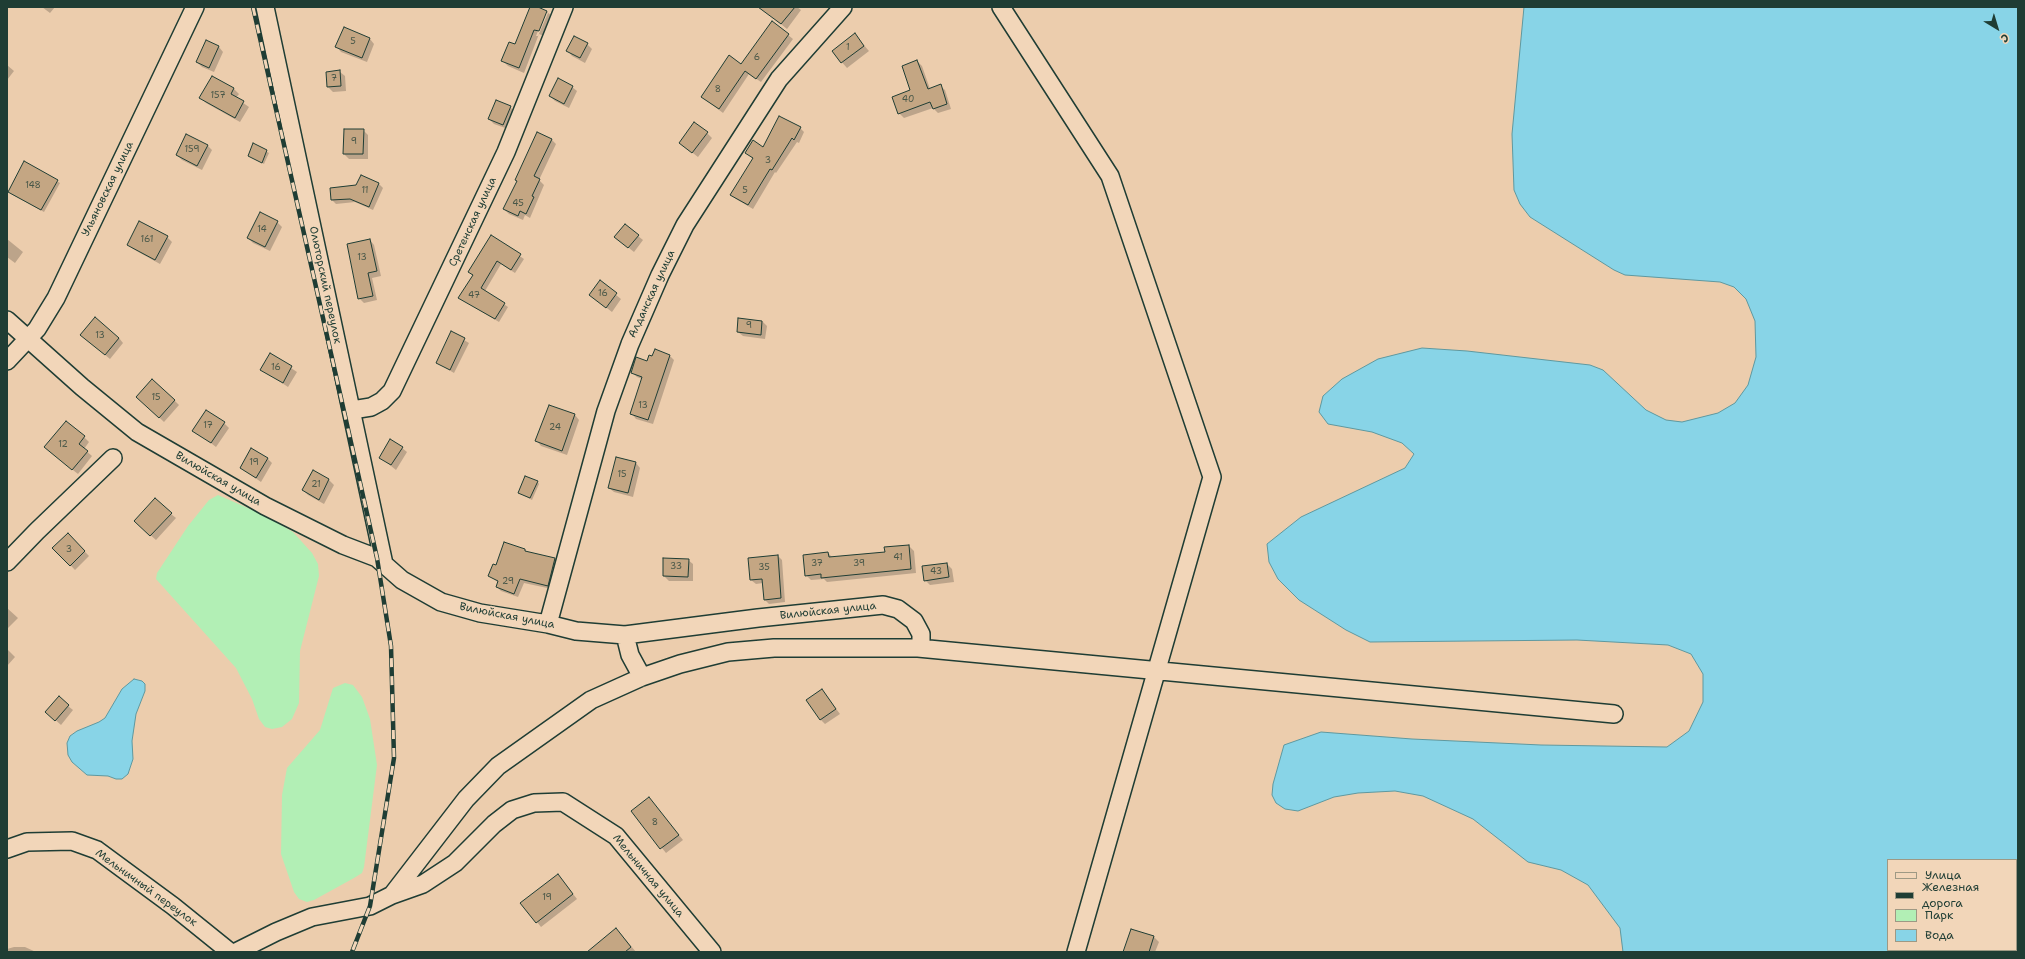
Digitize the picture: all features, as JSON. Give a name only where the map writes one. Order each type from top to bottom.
[{"type":"street","name":"Ульяновская улица","points":[[7,361],[37,329],[56,298],[195,7]]},
{"type":"street","name":"Олюторский переулок","points":[[265,7],[384,564]]},
{"type":"street","name":"Сретенская улица","points":[[352,410],[370,407],[382,401],[392,391],[506,152],[564,7]]},
{"type":"street","name":"Алданская улица","points":[[548,624],[606,411],[630,344],[660,275],[685,225],[779,79],[843,7]]},
{"type":"street","points":[[1001,7],[1110,176],[1212,477],[1076,952]]},
{"type":"street","name":"Вилюйская улица","points":[[7,320],[82,388],[137,432],[265,506],[343,545],[378,558],[402,580],[441,602],[480,613],[548,624],[576,631],[626,635],[758,618],[883,605],[898,609],[911,617],[921,634],[922,648]]},
{"type":"street","points":[[7,562],[113,458]]},
{"type":"street","points":[[626,635],[630,655],[642,677]]},
{"type":"street","points":[[392,895],[466,799],[498,766],[591,700],[642,677],[680,664],[728,652],[774,648],[922,648],[1614,714]]},
{"type":"street","name":"Мельничная улица","points":[[236,952],[276,932],[312,917],[370,906],[392,895],[423,884],[455,863],[494,824],[512,810],[534,803],[562,802],[616,836],[712,952]]},
{"type":"street","name":"Мельничный переулок","points":[[7,849],[27,842],[72,841],[96,850],[173,906],[230,952]]},
{"type":"green space","points":[[218,495],[264,515],[293,532],[312,553],[318,564],[319,576],[300,651],[299,703],[292,719],[282,727],[272,729],[265,727],[259,719],[252,699],[236,668],[156,579],[157,573],[188,526],[209,500]]},
{"type":"green space","points":[[345,683],[353,685],[362,697],[370,719],[377,765],[364,867],[362,873],[354,878],[314,900],[307,902],[299,899],[294,892],[281,854],[282,795],[287,768],[320,730],[333,688]]},
{"type":"water","points":[[1524,7],[2018,7],[2018,952],[1623,952],[1620,928],[1588,885],[1561,870],[1528,862],[1473,819],[1423,796],[1395,791],[1358,793],[1334,797],[1298,811],[1285,809],[1276,803],[1272,795],[1273,784],[1284,745],[1321,732],[1412,739],[1541,745],[1667,747],[1689,731],[1703,702],[1703,674],[1691,654],[1668,645],[1577,640],[1370,642],[1346,630],[1299,600],[1278,579],[1269,562],[1267,544],[1301,517],[1405,468],[1414,454],[1402,443],[1372,432],[1328,424],[1319,412],[1323,396],[1342,379],[1378,359],[1422,348],[1467,351],[1590,365],[1603,370],[1646,410],[1666,420],[1682,422],[1718,413],[1735,403],[1748,385],[1756,357],[1755,321],[1746,299],[1734,287],[1720,282],[1625,275],[1614,270],[1530,217],[1520,204],[1514,190],[1512,134]]},
{"type":"water","points":[[134,679],[142,681],[145,684],[145,691],[136,714],[132,741],[133,759],[128,774],[122,779],[116,779],[108,776],[87,775],[72,762],[68,755],[67,743],[70,736],[77,731],[105,718],[122,689]]},
{"type":"building","points":[[530,7],[538,7],[547,11],[539,31],[534,30],[519,68],[501,61],[509,42],[515,44]]},
{"type":"building","points":[[758,7],[795,7],[781,24]]},
{"type":"building","points":[[772,21],[789,34],[756,79],[745,71],[719,109],[701,97],[729,55],[741,64]]},
{"type":"building","points":[[344,27],[370,38],[362,58],[335,47]]},
{"type":"building","points":[[855,33],[864,46],[841,63],[832,51]]},
{"type":"building","points":[[574,36],[588,43],[580,58],[566,51]]},
{"type":"building","points":[[206,40],[219,46],[209,68],[196,62]]},
{"type":"building","points":[[917,60],[928,89],[941,84],[947,104],[933,109],[930,102],[898,114],[892,97],[910,90],[902,66]]},
{"type":"building","points":[[340,70],[341,86],[327,87],[326,72]]},
{"type":"building","points":[[212,76],[234,88],[231,94],[244,101],[235,118],[199,98]]},
{"type":"building","points":[[558,78],[573,86],[564,104],[549,96]]},
{"type":"building","points":[[496,100],[511,106],[503,125],[488,119]]},
{"type":"building","points":[[779,116],[801,127],[794,140],[792,138],[772,170],[770,169],[748,205],[730,195],[753,158],[745,153],[753,140],[763,147]]},
{"type":"building","points":[[694,122],[708,132],[692,153],[679,143]]},
{"type":"building","points":[[344,129],[364,129],[363,154],[343,154]]},
{"type":"building","points":[[537,132],[552,139],[534,176],[540,179],[532,196],[534,197],[526,214],[520,211],[518,216],[503,209],[517,181],[515,180]]},
{"type":"building","points":[[186,134],[208,145],[197,166],[176,155]]},
{"type":"building","points":[[253,143],[267,150],[262,163],[248,156]]},
{"type":"building","points":[[24,161],[58,180],[41,210],[8,192]]},
{"type":"building","points":[[361,175],[379,183],[369,207],[350,199],[331,200],[330,188],[356,185]]},
{"type":"building","points":[[260,212],[278,221],[265,247],[247,238]]},
{"type":"building","points":[[139,221],[168,236],[155,260],[127,245]]},
{"type":"building","points":[[625,224],[639,235],[628,248],[614,237]]},
{"type":"building","points":[[491,235],[521,254],[511,270],[497,261],[481,288],[505,303],[495,319],[458,298],[473,275],[468,272]]},
{"type":"building","points":[[370,239],[377,271],[368,273],[373,296],[358,299],[347,244]]},
{"type":"building","points":[[600,280],[617,293],[606,308],[589,295]]},
{"type":"building","points":[[95,317],[119,338],[105,355],[80,335]]},
{"type":"building","points":[[738,318],[762,321],[761,335],[737,332]]},
{"type":"building","points":[[451,331],[465,338],[450,370],[436,363]]},
{"type":"building","points":[[655,349],[670,355],[648,420],[630,414],[642,377],[631,373],[636,357],[647,361],[649,355],[652,356]]},
{"type":"building","points":[[270,353],[292,366],[283,383],[260,370]]},
{"type":"building","points":[[152,379],[175,400],[159,418],[136,397]]},
{"type":"building","points":[[549,405],[575,414],[562,451],[535,441]]},
{"type":"building","points":[[206,410],[225,422],[211,443],[192,431]]},
{"type":"building","points":[[66,421],[85,436],[79,444],[88,451],[72,470],[44,447]]},
{"type":"building","points":[[390,439],[403,447],[391,465],[379,458]]},
{"type":"building","points":[[251,448],[268,458],[256,478],[240,468]]},
{"type":"building","points":[[616,457],[636,462],[628,493],[608,488]]},
{"type":"building","points":[[313,470],[329,479],[319,500],[302,490]]},
{"type":"building","points":[[525,476],[538,481],[530,498],[518,493]]},
{"type":"building","points":[[155,498],[172,513],[150,536],[134,521]]},
{"type":"building","points":[[68,533],[85,551],[70,566],[52,548]]},
{"type":"building","points":[[504,542],[525,549],[525,551],[555,558],[548,586],[520,579],[514,594],[496,587],[498,581],[488,576],[493,564],[496,565]]},
{"type":"building","points":[[909,545],[911,569],[821,578],[821,574],[805,576],[803,555],[828,552],[829,557],[885,552],[884,547]]},
{"type":"building","points":[[778,555],[781,598],[764,600],[762,579],[750,580],[748,558]]},
{"type":"building","points":[[663,558],[689,559],[688,577],[663,576]]},
{"type":"building","points":[[947,563],[949,577],[924,581],[922,566]]},
{"type":"building","points":[[822,689],[836,709],[820,720],[806,700]]},
{"type":"building","points":[[59,696],[69,705],[55,721],[45,712]]},
{"type":"building","points":[[649,797],[679,835],[660,849],[631,811]]},
{"type":"building","points":[[558,874],[573,894],[536,923],[520,903]]},
{"type":"building","points":[[616,928],[631,947],[625,952],[587,952]]},
{"type":"building","points":[[1131,929],[1154,936],[1149,952],[1123,952]]},
{"type":"railway","points":[[253,7],[377,558],[391,646],[394,758],[370,906],[352,952]]}]
